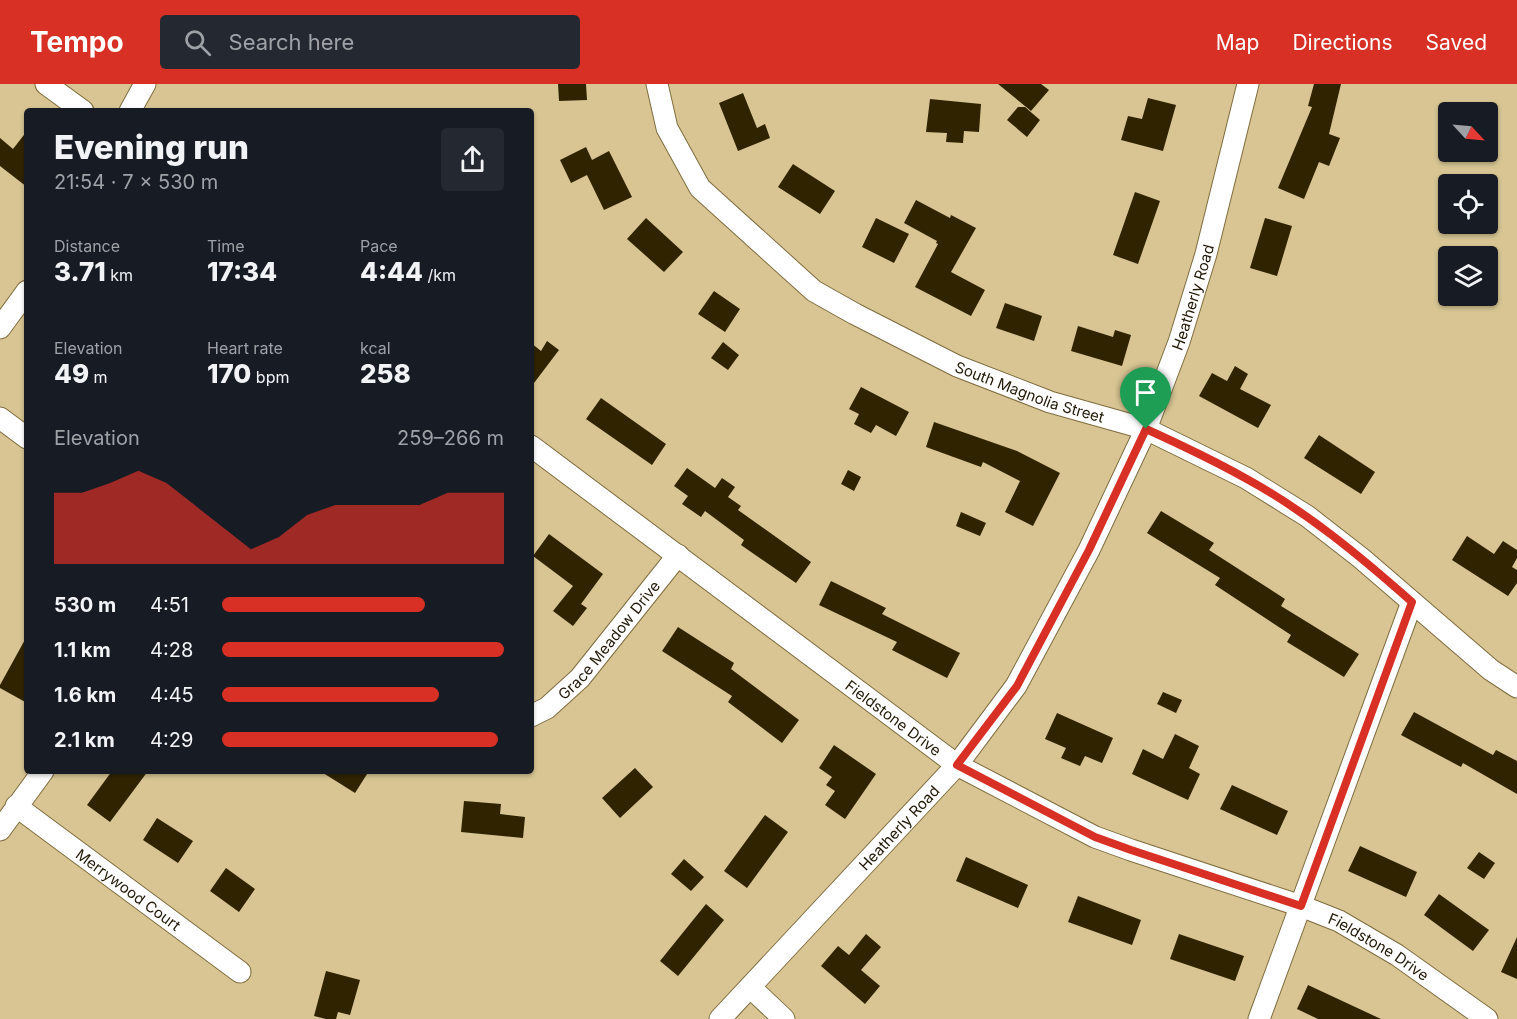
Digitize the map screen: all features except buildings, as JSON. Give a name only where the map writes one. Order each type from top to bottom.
[{"type":"street","points":[[46,84],[79,108]]},
{"type":"street","points":[[132,108],[146,84]]},
{"type":"street","name":"South Magnolia Street","points":[[657,84],[667,128],[700,188],[814,291],[957,366],[1050,402],[1146,429],[1246,478],[1307,516],[1361,558],[1491,670],[1517,687]]},
{"type":"street","name":"Heatherly Road","points":[[720,1019],[957,765],[1017,686],[1089,550],[1146,429],[1179,342],[1206,254],[1248,84]]},
{"type":"street","points":[[0,328],[24,295]]},
{"type":"street","points":[[0,418],[24,436]]},
{"type":"street","name":"Fieldstone Drive","points":[[534,448],[957,765],[1095,837],[1301,906],[1339,921],[1397,955],[1487,1019]]},
{"type":"street","name":"Grace Meadow Drive","points":[[534,714],[547,708],[580,678],[678,555]]},
{"type":"street","points":[[1259,1019],[1412,602]]},
{"type":"street","points":[[0,830],[41,774]]},
{"type":"street","name":"Merrywood Court","points":[[16,806],[240,972]]},
{"type":"street","points":[[750,987],[784,1019]]},
{"type":"route","points":[[1146,429],[1246,478],[1307,516],[1412,602],[1301,906],[1095,837],[957,765],[1017,686],[1089,550],[1146,429]]}]
